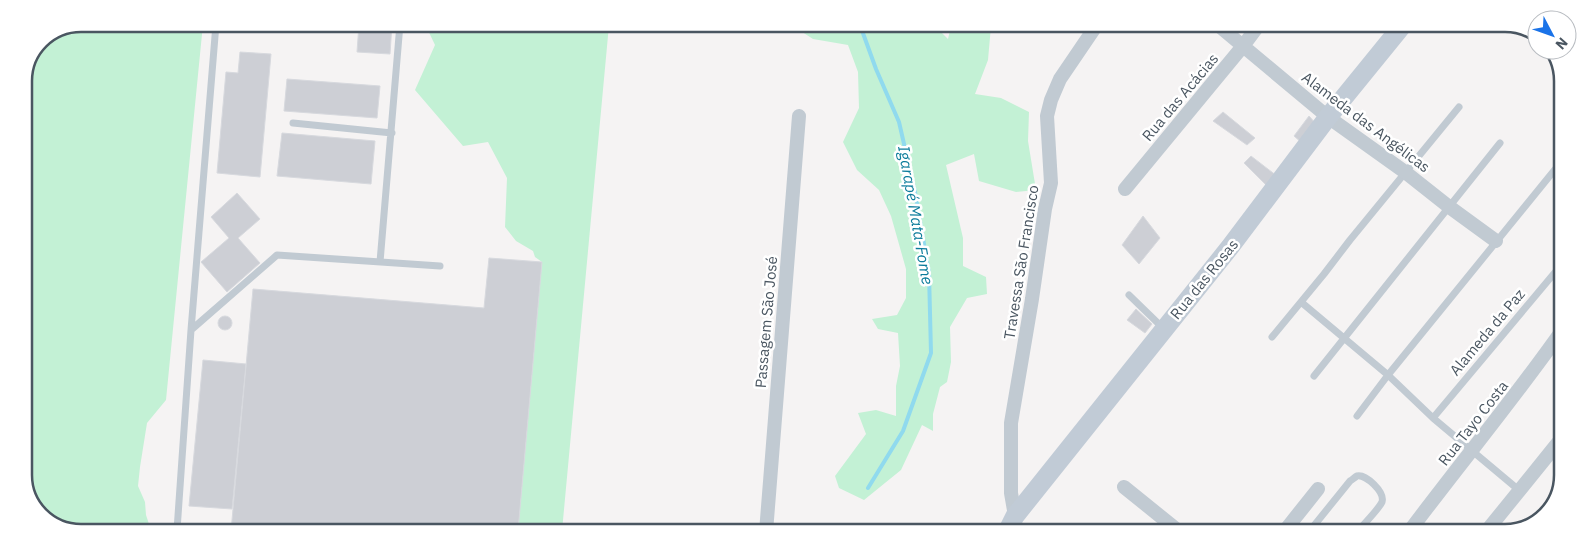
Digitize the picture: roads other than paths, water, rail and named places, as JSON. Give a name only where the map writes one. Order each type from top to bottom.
[{"type":"street","name":"Travessa São Francisco","points":[[1011,524],[1011,423],[1045,209],[1051,183],[1047,116],[1051,100],[1060,79],[1091,33]]},
{"type":"street","name":"Alameda das Angélicas","points":[[1228,33],[1328,117],[1496,241]]},
{"type":"street","name":"Rua das Acácias","points":[[1126,189],[1253,33]]},
{"type":"street","name":"Rua das Rosas","points":[[1011,524],[1230,247],[1328,117],[1396,33]]},
{"type":"street","name":"Passagem São José","points":[[767,524],[799,116]]},
{"type":"street","name":"Rua Tayo Costa","points":[[1415,524],[1554,341]]},
{"type":"street","points":[[1492,524],[1554,448]]},
{"type":"street","points":[[1124,487],[1170,524]]},
{"type":"street","points":[[1290,524],[1318,489]]},
{"type":"lane","points":[[177,524],[215,33]]},
{"type":"lane","points":[[380,262],[399,33]]},
{"type":"lane","points":[[1272,337],[1459,107]]},
{"type":"lane","points":[[293,123],[392,132]]},
{"type":"lane","points":[[1314,376],[1448,206],[1500,144]]},
{"type":"lane","points":[[1357,416],[1554,169]]},
{"type":"lane","points":[[191,330],[277,255],[440,266]]},
{"type":"lane","name":"Alameda da Paz","points":[[1433,418],[1554,274]]},
{"type":"lane","points":[[1129,295],[1164,329]]},
{"type":"lane","points":[[1300,302],[1388,375],[1433,418],[1520,491]]},
{"type":"lane","points":[[1315,524],[1350,481],[1356,476],[1360,476],[1380,490],[1382,495],[1382,502],[1364,524]]},
{"type":"waterway","name":"Igarapé Mata-Fome","points":[[863,33],[899,122],[915,192],[929,273],[931,353],[903,431],[868,488]]}]
